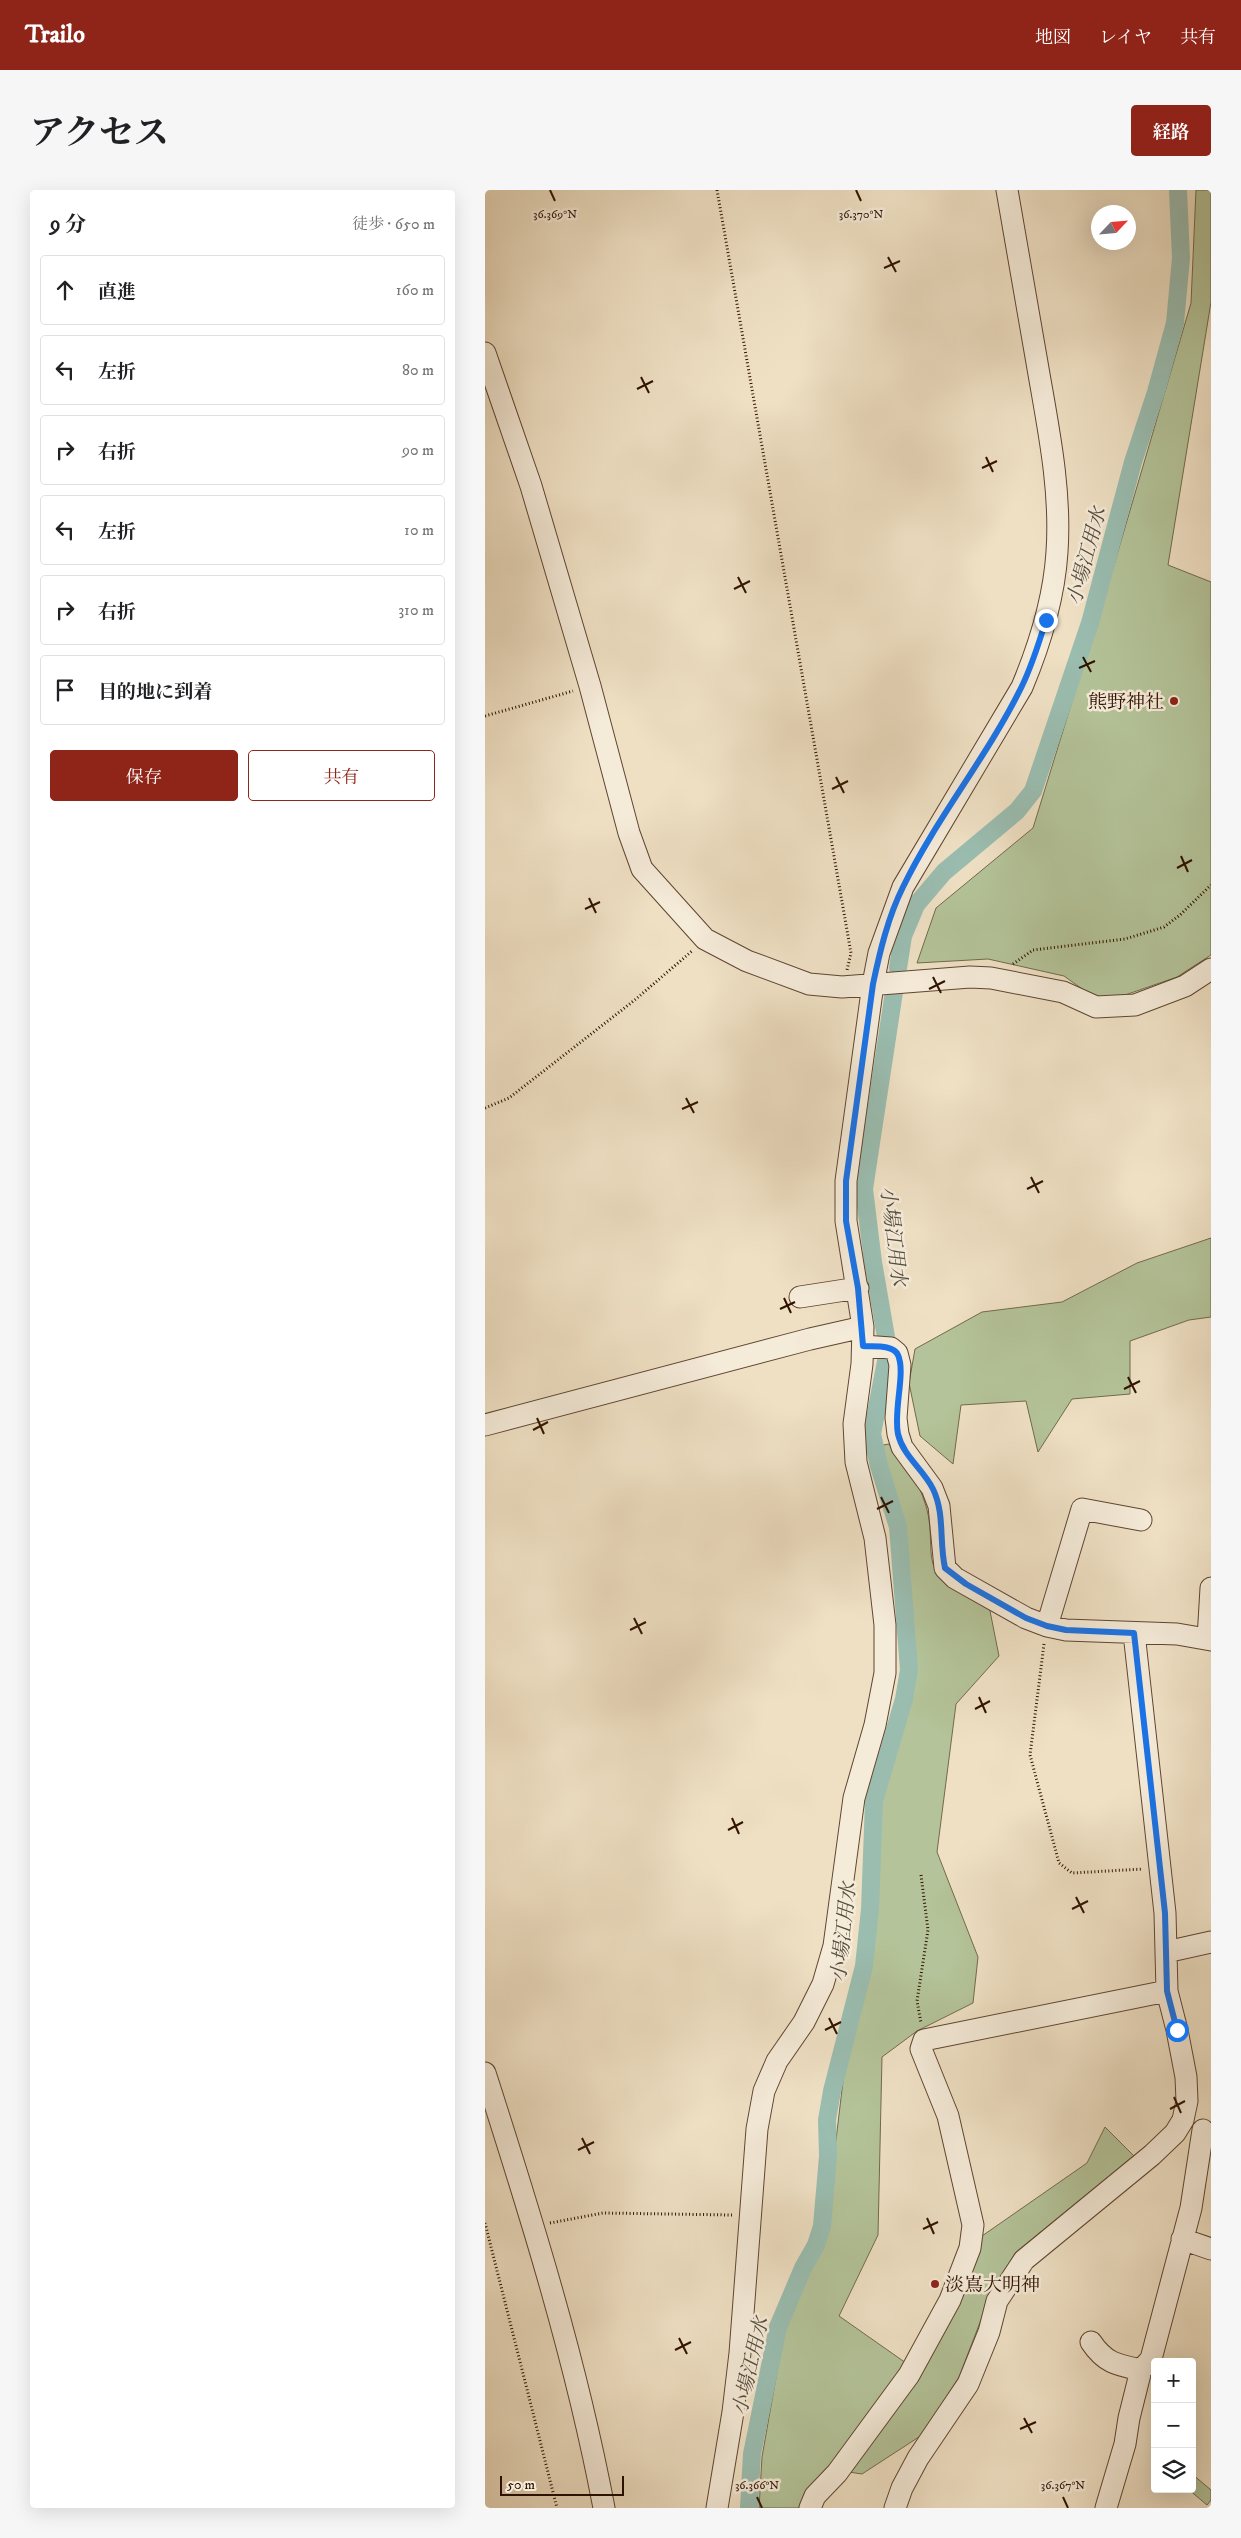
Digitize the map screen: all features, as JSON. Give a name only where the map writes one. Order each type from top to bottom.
[{"type":"street","points":[[717,2508],[739,2363],[757,2128],[764,2091],[777,2062],[805,2022],[823,1984],[834,1946],[854,1798],[875,1725],[885,1672],[885,1624],[875,1538],[856,1462],[854,1424],[863,1336],[858,1288],[846,1221],[846,1181],[873,984],[879,953],[903,887],[1022,687],[1037,651],[1052,590],[1057,553],[1056,479],[1007,190]]},
{"type":"street","points":[[485,353],[531,486],[590,686],[629,833],[642,869],[705,939],[747,961],[809,984],[842,987],[970,977],[991,978],[1063,992],[1096,1007],[1135,1005],[1185,986],[1211,969]]},
{"type":"street","points":[[809,1296],[858,1288]]},
{"type":"street","points":[[485,1425],[817,1337],[863,1336],[891,1348],[897,1353],[901,1365],[896,1418],[901,1447],[932,1488],[939,1506],[945,1568],[966,1584],[1026,1618],[1047,1626],[1066,1630],[1177,1634],[1209,1639],[1211,1588]]},
{"type":"street","points":[[1047,1626],[1082,1509],[1141,1520]]},
{"type":"street","points":[[895,2508],[902,2488],[918,2458],[968,2384],[989,2332],[997,2301],[1024,2260],[1152,2155],[1175,2133],[1183,2120],[1187,2101],[1186,2077],[1167,1991],[1167,1952],[1161,1868],[1134,1633]]},
{"type":"street","points":[[1167,1952],[1211,1942]]},
{"type":"street","points":[[810,2508],[815,2496],[837,2472],[909,2375],[950,2300],[970,2248],[973,2226],[955,2143],[948,2116],[921,2049],[923,2040],[1167,1991]]},
{"type":"street","points":[[485,2073],[534,2226],[573,2370],[604,2508]]},
{"type":"street","points":[[1106,2508],[1125,2444],[1129,2418],[1141,2370],[1151,2359],[1191,2208],[1207,2132],[1183,2120]]},
{"type":"street","points":[[1182,2239],[1211,2249]]},
{"type":"street","points":[[1091,2342],[1100,2356],[1115,2364],[1141,2370]]},
{"type":"path","points":[[717,190],[851,953],[842,987]]},
{"type":"path","points":[[485,716],[590,686]]},
{"type":"path","points":[[991,978],[1033,950],[1125,939],[1164,927],[1180,915],[1211,885]]},
{"type":"path","points":[[485,1108],[509,1098],[636,999],[705,939]]},
{"type":"path","points":[[1047,1626],[1030,1756],[1059,1863],[1072,1873],[1161,1868]]},
{"type":"path","points":[[921,1875],[928,1930],[917,2001],[923,2040]]},
{"type":"path","points":[[534,2226],[603,2213],[750,2216]]},
{"type":"path","points":[[485,2223],[557,2508]]},
{"type":"green space","points":[[1196,190],[1211,190],[1211,302],[1168,565],[1211,582],[1211,955],[1177,977],[1102,1003],[1064,976],[988,959],[917,963],[936,908],[1033,828],[1111,575],[1191,303]]},
{"type":"green space","points":[[1211,1238],[1211,1317],[1189,1320],[1130,1341],[1130,1394],[1072,1399],[1038,1452],[1026,1401],[961,1405],[953,1464],[920,1436],[909,1383],[915,1349],[982,1312],[1062,1302],[1137,1263]]},
{"type":"green space","points":[[889,1444],[915,1478],[925,1503],[930,1528],[931,1552],[937,1572],[943,1580],[960,1592],[989,1606],[999,1656],[956,1704],[937,1852],[978,1957],[973,2003],[917,2031],[882,2057],[878,2235],[839,2316],[906,2363],[806,2508],[759,2508],[762,2457],[784,2332],[825,2232],[846,2056],[867,1965],[873,1910],[878,1803],[910,1700],[913,1668],[901,1516],[886,1477],[878,1446]]},
{"type":"green space","points":[[1105,2127],[1134,2156],[1015,2253],[989,2299],[959,2377],[922,2435],[862,2474],[849,2472],[982,2236],[1087,2163]]},
{"type":"green space","points":[[1196,2477],[1211,2490],[1211,2500],[1207,2505],[1193,2493],[1196,2493]]},
{"type":"waterway","name":"小場江用水","points":[[898,968],[903,936],[916,905],[944,872],[1017,811],[1033,791],[1090,623],[1133,462],[1156,392],[1175,323],[1181,258],[1178,190]]},
{"type":"waterway","name":"小場江用水","points":[[886,1337],[873,1262],[864,1189],[894,992]]},
{"type":"waterway","name":"小場江用水","points":[[749,2508],[752,2454],[778,2327],[803,2268],[816,2245],[822,2226],[828,2156],[827,2120],[832,2091],[864,1966],[870,1909],[874,1801],[904,1699],[909,1670],[898,1527],[879,1466],[872,1434],[887,1356]]},
{"type":"place","name":"熊野神社","points":[[1174,701]]},
{"type":"place","name":"淡嶌大明神","points":[[935,2284]]},
{"type":"route","points":[[1046,620],[1037,651],[1022,687],[1001,726],[926,845],[903,887],[879,953],[846,1181],[846,1221],[858,1288],[863,1327],[863,1346],[891,1348],[897,1353],[901,1365],[896,1418],[898,1434],[901,1447],[932,1488],[939,1506],[942,1556],[945,1568],[955,1578],[1026,1618],[1047,1626],[1066,1630],[1134,1633],[1161,1868],[1167,1952],[1167,1991],[1177,2030]]}]
